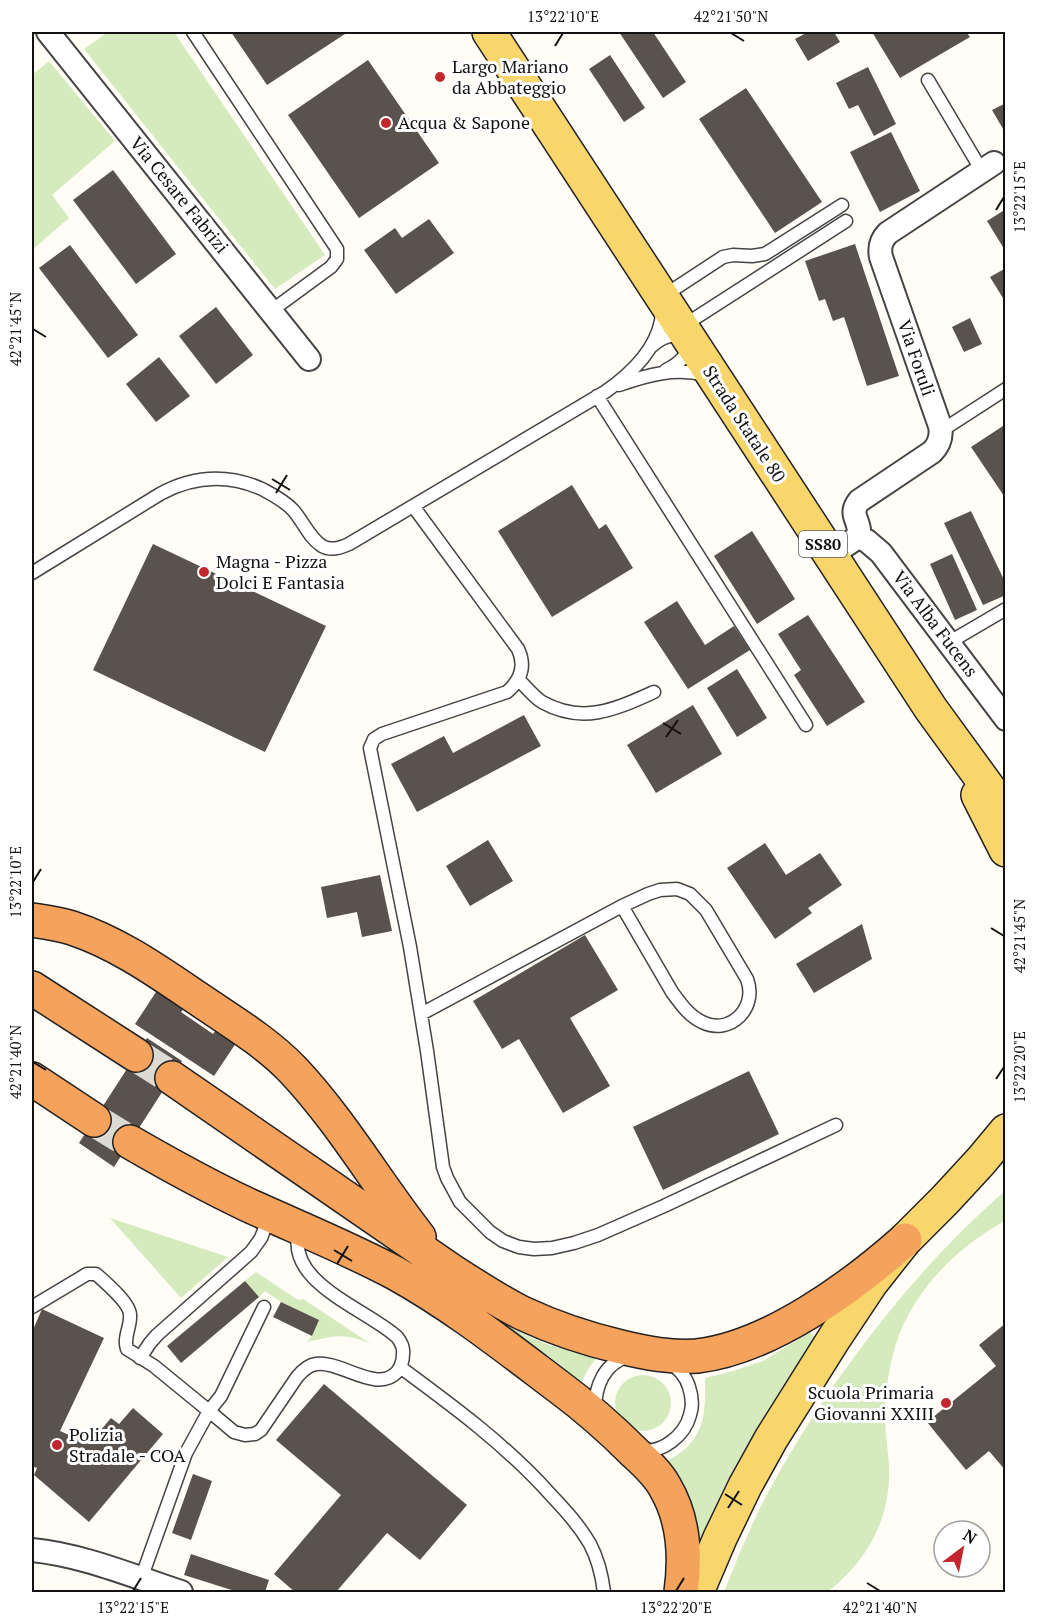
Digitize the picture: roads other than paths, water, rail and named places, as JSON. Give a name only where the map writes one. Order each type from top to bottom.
[{"type":"highway","points":[[32,920],[78,930],[126,952],[272,1051],[292,1069],[329,1112],[423,1243],[452,1271]]},
{"type":"highway","points":[[32,988],[136,1055]]},
{"type":"highway","points":[[172,1078],[452,1271],[495,1298],[544,1323],[590,1339],[650,1354],[678,1357],[698,1356],[723,1351],[762,1337],[799,1318],[848,1285],[905,1240]]},
{"type":"highway","points":[[32,1079],[94,1120]]},
{"type":"highway","points":[[130,1142],[219,1191],[394,1273],[441,1301],[576,1400],[631,1449],[664,1485],[674,1504],[682,1532],[684,1559],[681,1593]]},
{"type":"main road","name":"Strada Statale 80","points":[[489,32],[931,709],[1005,812]]},
{"type":"main road","points":[[931,709],[984,805],[1005,850]]},
{"type":"main road","points":[[697,1593],[720,1538],[771,1439],[865,1292],[905,1240],[981,1161],[1005,1131]]},
{"type":"main road","points":[[945,1200],[1005,1160]]},
{"type":"street","name":"Via Cesare Fabrizi","points":[[49,32],[309,360]]},
{"type":"street","name":"Via Foruli","points":[[941,431],[881,257],[880,248],[883,238],[888,233],[988,167]]},
{"type":"street","points":[[830,556],[858,537],[859,528],[854,512],[856,503],[932,452],[940,440],[941,431]]},
{"type":"street","name":"Via Alba Fucens","points":[[858,537],[867,541],[881,553],[1005,719]]},
{"type":"street","points":[[32,1550],[77,1558],[181,1593]]},
{"type":"lane","points":[[193,32],[337,249],[337,259],[332,267],[271,311]]},
{"type":"lane","points":[[928,80],[988,167]]},
{"type":"lane","points":[[647,351],[660,323],[662,297],[723,257],[752,256],[768,252],[842,205]]},
{"type":"lane","points":[[32,573],[160,494],[175,486],[202,479],[230,479],[249,484],[274,496],[293,510],[318,543],[329,548],[341,548],[601,394],[620,381],[657,342],[668,337],[686,334],[846,221]]},
{"type":"lane","points":[[601,394],[660,373],[678,364],[686,355],[690,345],[686,334]]},
{"type":"lane","points":[[660,373],[687,371],[715,379]]},
{"type":"lane","points":[[941,431],[1005,389]]},
{"type":"lane","points":[[601,394],[806,725]]},
{"type":"lane","points":[[413,506],[518,649],[523,664],[519,680],[507,692],[382,734],[374,739],[370,753],[410,947],[441,1155],[447,1178],[460,1202],[479,1222],[503,1241],[519,1247],[552,1248],[598,1235],[836,1125]]},
{"type":"lane","points":[[948,642],[1005,609]]},
{"type":"lane","points":[[519,680],[540,702],[554,708],[584,714],[601,713],[620,708],[654,692]]},
{"type":"lane","points":[[420,1014],[622,906],[648,894],[672,889],[686,892],[697,899],[706,910],[747,979],[750,997],[749,1004],[742,1014],[726,1024],[713,1026],[691,1015],[672,992],[622,906]]},
{"type":"lane","points":[[140,1358],[157,1335],[251,1252],[261,1238],[270,1215]]},
{"type":"lane","points":[[32,1307],[87,1275],[96,1274],[128,1307],[130,1315],[126,1347],[129,1351],[157,1368],[234,1432],[244,1436],[252,1435],[261,1430],[300,1373],[312,1365],[326,1364],[341,1367],[368,1378],[379,1379],[391,1376],[400,1367],[403,1351],[394,1334],[328,1291],[310,1275],[297,1248],[301,1228]]},
{"type":"lane","points":[[141,1579],[186,1454],[209,1412],[221,1396],[264,1306]]},
{"type":"lane","points":[[594,1416],[595,1396],[600,1380],[610,1366],[624,1357],[650,1354],[670,1362],[681,1372],[689,1385],[692,1400],[690,1415],[684,1429],[674,1440],[660,1448],[645,1451],[631,1449]]},
{"type":"lane","points":[[400,1367],[512,1455],[564,1509],[579,1527],[598,1562],[604,1593]]},
{"type":"tunnel","points":[[136,1055],[172,1078]]},
{"type":"tunnel","points":[[94,1120],[130,1142]]},
{"type":"place","name":"Largo Mariano da Abbateggio","points":[[440,77]]},
{"type":"place","name":"Acqua & Sapone","points":[[386,123]]},
{"type":"place","name":"Magna - Pizza Dolci E Fantasia","points":[[204,572]]},
{"type":"place","name":"Scuola Primaria Giovanni XXIII","points":[[946,1403]]},
{"type":"place","name":"Polizia Stradale - COA","points":[[57,1445]]}]
